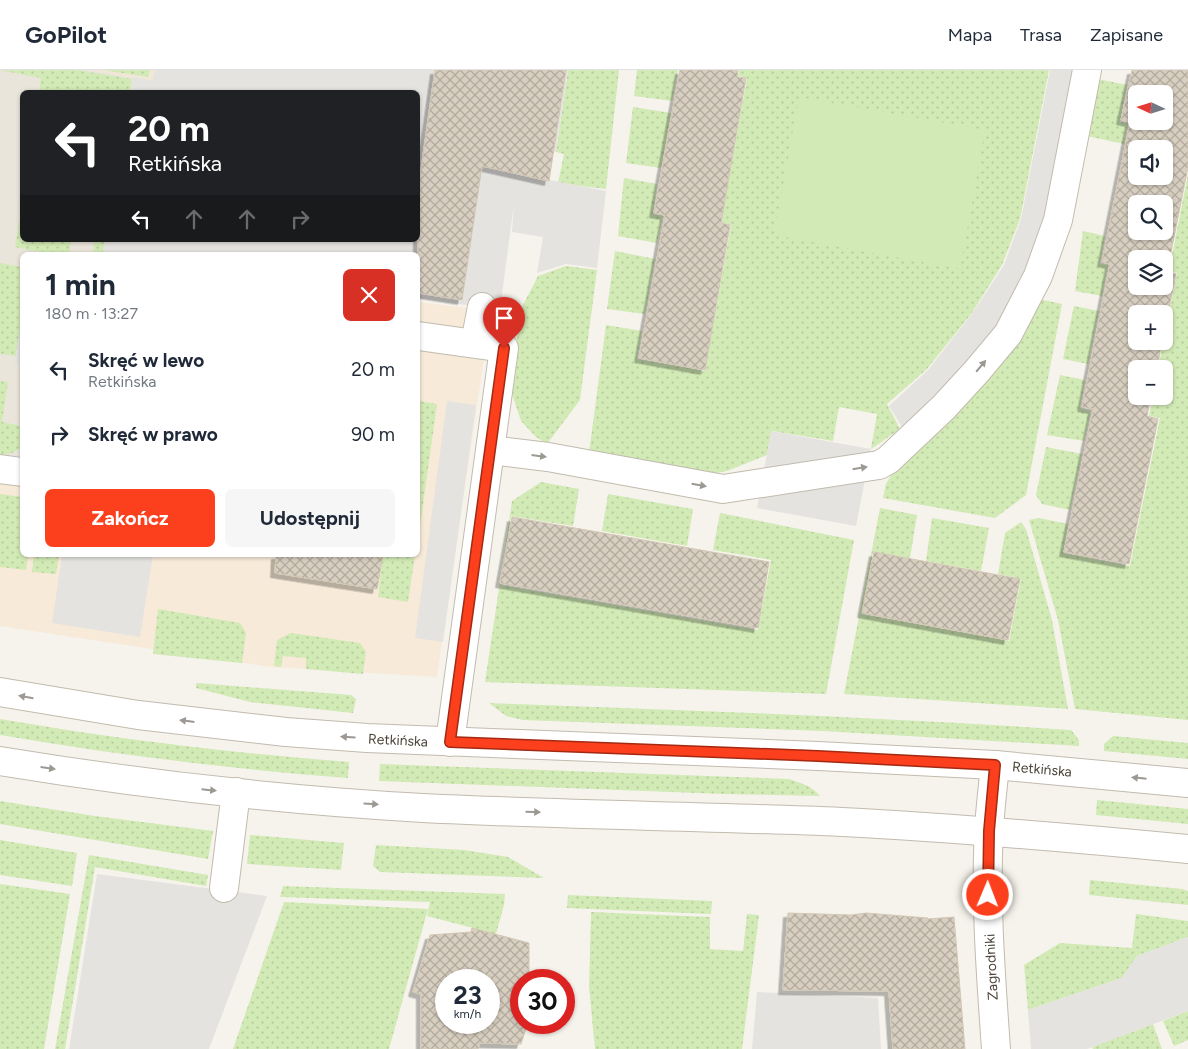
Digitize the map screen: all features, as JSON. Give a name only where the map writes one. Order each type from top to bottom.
[{"type":"street","points":[[491,450],[548,457],[723,489],[879,466],[888,460],[944,407],[1008,334],[1038,276],[1058,220],[1088,70]]},
{"type":"street","points":[[475,343],[482,307]]},
{"type":"street","points":[[420,336],[504,348],[450,742]]},
{"type":"street","points":[[0,468],[20,472]]},
{"type":"street","name":"Retkińska","points":[[0,692],[75,706],[209,724],[331,736],[995,765],[1188,783]]},
{"type":"street","points":[[0,760],[161,784],[421,808],[844,823],[989,831],[1188,850]]},
{"type":"street","name":"Zagrodniki","points":[[995,765],[989,831],[988,895],[991,982],[996,1049]]},
{"type":"street","points":[[224,888],[236,792]]},
{"type":"shaded area","points":[[0,70],[155,70],[153,81],[135,90],[20,90],[20,242],[107,242],[105,252],[20,252],[20,458],[0,455]]},
{"type":"shaded area","points":[[88,70],[155,70],[153,81]]},
{"type":"shaded area","points":[[155,70],[568,70],[556,152],[535,149],[529,176],[606,191],[597,268],[566,264],[537,273],[543,237],[512,232],[514,203],[500,310],[420,298],[420,252],[104,252],[106,242],[420,242],[420,90],[131,90],[134,77],[152,81]]},
{"type":"shaded area","points":[[1050,70],[1077,70],[1046,227],[1028,275],[996,329],[945,391],[902,427],[889,406],[928,370],[972,314],[1004,265],[1021,219]]},
{"type":"shaded area","points":[[420,302],[491,311],[437,677],[271,667],[0,626],[0,455],[20,458],[20,557],[420,557]]},
{"type":"shaded area","points":[[20,328],[20,366],[14,365]]},
{"type":"shaded area","points":[[447,401],[476,405],[443,642],[415,638]]},
{"type":"shaded area","points":[[771,431],[871,449],[856,526],[757,508]]},
{"type":"shaded area","points":[[62,557],[153,557],[140,637],[52,623]]},
{"type":"shaded area","points":[[97,874],[267,896],[209,1049],[69,1049]]},
{"type":"shaded area","points":[[1188,937],[1188,1011],[1087,1049],[1031,1049],[1028,1010],[1122,978],[1137,956]]},
{"type":"shaded area","points":[[757,992],[878,998],[881,1049],[752,1049]]},
{"type":"green space","points":[[0,70],[77,70],[132,79],[130,90],[39,90],[41,78]]},
{"type":"green space","points":[[104,70],[150,70],[148,77]]},
{"type":"green space","points":[[568,70],[619,70],[606,189],[558,183],[564,154],[556,152]]},
{"type":"green space","points":[[637,70],[678,70],[672,101],[634,96]]},
{"type":"green space","points":[[739,70],[1049,70],[1020,219],[1002,265],[972,313],[927,369],[887,404],[900,429],[871,449],[877,414],[839,407],[833,441],[772,431],[767,455],[727,471],[706,475],[589,453],[606,325],[642,331],[637,359],[705,371],[731,225],[721,222],[747,78],[738,76]]},
{"type":"green space","points":[[1093,78],[1127,85],[1120,122],[1128,123],[1124,144],[1082,135]]},
{"type":"green space","points":[[799,97],[985,130],[960,269],[774,235]]},
{"type":"green space","points":[[633,107],[671,113],[661,168],[626,163]]},
{"type":"green space","points":[[1188,174],[1188,720],[1075,709],[1058,620],[1029,520],[1039,518],[1068,524],[1063,553],[1130,566],[1160,418],[1149,416],[1151,405],[1173,405],[1173,360],[1160,360],[1162,350],[1173,350],[1173,305],[1171,305],[1177,273],[1173,272],[1173,251]]},
{"type":"green space","points":[[624,178],[657,184],[653,214],[663,216],[657,243],[618,236]]},
{"type":"green space","points":[[20,218],[20,242],[71,242],[69,252],[40,252],[15,247]]},
{"type":"green space","points":[[1083,231],[1105,236],[1100,264],[1108,265],[1102,296],[1075,291]]},
{"type":"green space","points":[[94,242],[105,242],[103,252],[93,252]]},
{"type":"green space","points":[[615,251],[655,259],[645,314],[607,309]]},
{"type":"green space","points":[[0,263],[20,267],[20,327],[16,356],[0,354]]},
{"type":"green space","points":[[566,266],[597,270],[580,400],[547,444],[536,437],[521,421],[511,391],[516,344],[523,305],[538,276]]},
{"type":"green space","points":[[1039,299],[1062,304],[1026,495],[995,518],[883,498],[886,484],[894,470]]},
{"type":"green space","points":[[1074,306],[1099,311],[1088,364],[1063,359]]},
{"type":"green space","points":[[1060,375],[1085,380],[1080,408],[1091,411],[1084,441],[1047,435]]},
{"type":"green space","points":[[0,381],[8,382],[2,422],[20,426],[20,448],[12,453],[0,455]]},
{"type":"green space","points":[[420,401],[437,404],[420,526]]},
{"type":"green space","points":[[1046,447],[1082,454],[1070,510],[1042,504],[1036,495]]},
{"type":"green space","points":[[541,482],[579,489],[573,526],[511,516],[501,585],[758,630],[771,560],[713,550],[720,513],[854,540],[826,694],[485,682],[512,501]]},
{"type":"green space","points":[[0,494],[20,497],[20,557],[28,557],[26,570],[0,567]]},
{"type":"green space","points":[[608,494],[693,509],[687,546],[602,531]]},
{"type":"green space","points":[[880,508],[917,515],[910,558],[873,552],[862,614],[1009,641],[1021,579],[998,574],[1005,533],[1021,522],[1026,529],[1052,620],[1068,709],[844,694]]},
{"type":"green space","points":[[932,518],[989,528],[981,571],[926,561]]},
{"type":"green space","points":[[34,557],[59,557],[56,574],[32,572]]},
{"type":"green space","points":[[383,557],[415,557],[408,602],[378,597]]},
{"type":"green space","points":[[158,609],[240,623],[246,633],[242,663],[153,654]]},
{"type":"green space","points":[[291,633],[360,643],[366,652],[363,674],[306,669],[306,658],[283,656],[281,667],[274,666],[277,640]]},
{"type":"green space","points":[[196,683],[351,695],[356,699],[353,713],[250,702],[196,688]]},
{"type":"green space","points":[[489,703],[707,711],[1071,730],[1079,740],[1079,746],[823,731],[523,720],[506,716]]},
{"type":"green space","points":[[0,719],[174,745],[349,762],[348,778],[174,761],[0,735]]},
{"type":"green space","points":[[1113,736],[1188,743],[1188,759],[1104,751],[1104,744]]},
{"type":"green space","points":[[380,764],[789,779],[810,787],[820,796],[379,781]]},
{"type":"green space","points":[[1097,800],[1188,809],[1188,824],[1096,815]]},
{"type":"green space","points":[[0,801],[95,816],[213,831],[208,859],[0,824]]},
{"type":"green space","points":[[250,835],[344,843],[341,870],[247,864]]},
{"type":"green space","points":[[0,840],[77,853],[72,886],[0,875]]},
{"type":"green space","points":[[376,845],[464,850],[508,857],[544,878],[380,872],[373,866]]},
{"type":"green space","points":[[89,855],[208,875],[206,886],[95,867],[65,1049],[55,1049]]},
{"type":"green space","points":[[1090,880],[1182,889],[1188,891],[1188,905],[1089,895]]},
{"type":"green space","points":[[0,884],[70,894],[44,1049],[0,1049]]},
{"type":"green space","points":[[283,886],[505,894],[496,934],[427,916],[430,902],[280,897]]},
{"type":"green space","points":[[568,895],[712,901],[711,914],[567,908]]},
{"type":"green space","points":[[284,902],[428,909],[389,1049],[233,1049]]},
{"type":"green space","points":[[591,912],[710,917],[710,949],[743,951],[747,914],[759,915],[742,1049],[595,1049],[589,987]]},
{"type":"green space","points":[[1136,914],[1188,921],[1188,937],[1137,956],[1122,978],[1028,1010],[1024,965],[1060,943],[1132,948]]},
{"type":"green space","points":[[1188,1011],[1188,1040],[1174,1046],[1163,1021]]},
{"type":"green space","points":[[1153,1024],[1162,1049],[1093,1049],[1092,1047]]},
{"type":"building","points":[[435,70],[566,70],[549,181],[482,166],[462,300],[420,293],[420,252],[418,252],[418,242],[420,242],[420,177]]},
{"type":"building","points":[[680,70],[738,70],[737,77],[746,78],[721,223],[730,225],[705,370],[639,358],[665,215],[654,213]]},
{"type":"building","points":[[1132,70],[1188,70],[1188,167],[1171,250],[1128,250],[1128,295],[1172,295],[1170,305],[1128,305],[1128,350],[1160,350],[1159,360],[1128,360],[1128,405],[1149,405],[1147,416],[1158,419],[1129,564],[1064,552],[1093,409],[1082,407],[1110,264],[1102,262],[1128,130],[1173,130],[1173,85],[1129,85]]},
{"type":"building","points":[[1128,88],[1128,122],[1121,120]]},
{"type":"building","points":[[1173,273],[1176,274],[1173,289]]},
{"type":"building","points":[[512,517],[769,562],[758,628],[500,583]]},
{"type":"building","points":[[874,552],[1020,579],[1008,640],[862,613]]},
{"type":"building","points":[[276,557],[383,557],[377,589],[275,573]]},
{"type":"building","points":[[788,913],[851,915],[866,913],[928,919],[954,917],[965,1049],[893,1049],[889,991],[783,990]]},
{"type":"building","points":[[472,928],[529,943],[529,969],[510,969],[510,1034],[524,1034],[521,1044],[480,1043],[478,1049],[421,1049],[421,994],[413,992],[430,935],[471,932]]},
{"type":"route","points":[[504,348],[450,742],[818,756],[995,765],[989,831],[988,895]]}]
